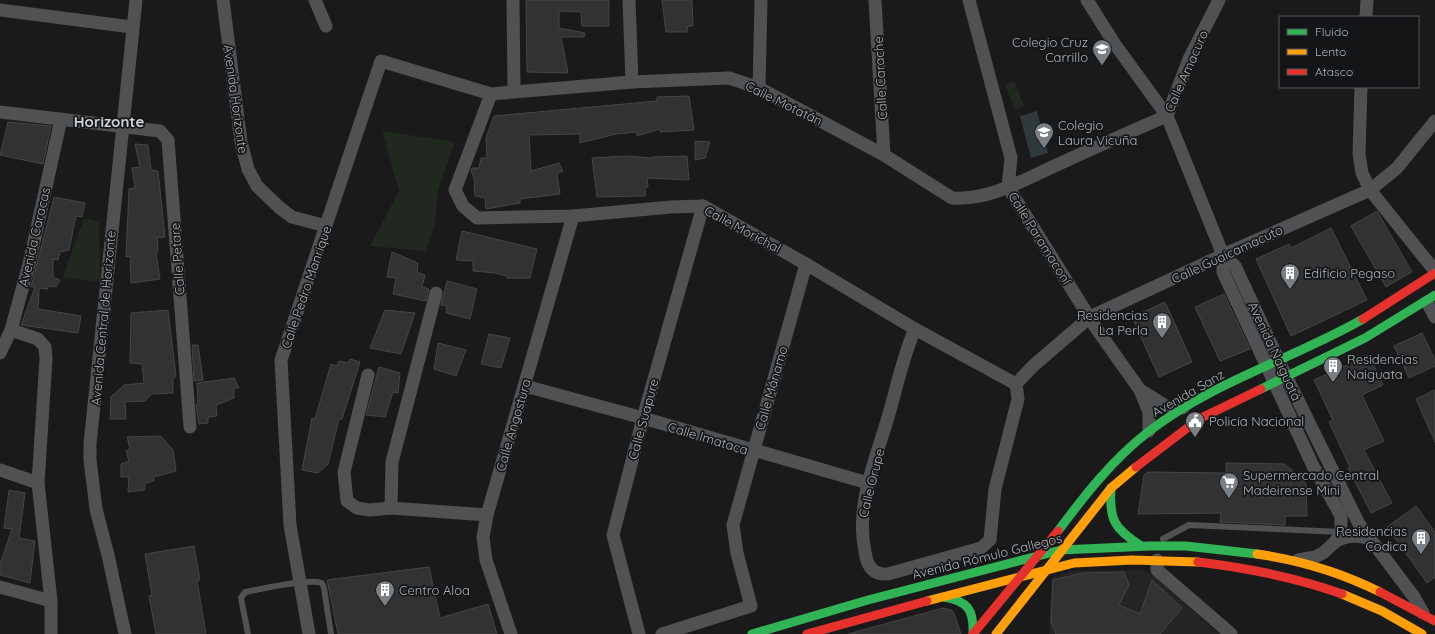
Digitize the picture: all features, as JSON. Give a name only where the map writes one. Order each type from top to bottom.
[{"type":"main road","name":"Avenida Sanz","points":[[973,634],[1023,575],[1038,554],[1105,471],[1149,432],[1183,408],[1266,365],[1349,327],[1385,307],[1435,272]]},
{"type":"main road","points":[[996,634],[1111,488],[1166,443],[1199,419],[1365,338],[1431,299]]},
{"type":"main road","points":[[1111,488],[1110,511],[1114,525],[1128,538],[1140,545]]},
{"type":"main road","name":"Avenida Rómulo Gallegos","points":[[752,634],[887,594],[992,569],[1038,554],[1062,550],[1140,545],[1248,551],[1292,562],[1351,579],[1423,613],[1435,622]]},
{"type":"main road","points":[[812,633],[1074,562],[1096,560],[1157,560],[1212,562],[1285,576],[1361,602],[1383,612],[1422,634]]},
{"type":"main road","points":[[944,597],[955,598],[967,605],[972,617],[973,634]]},
{"type":"street","name":"Avenida Central de Horizonte","points":[[125,634],[96,508],[90,460],[109,250],[136,0]]},
{"type":"street","name":"Avenida Horizonte","points":[[223,0],[241,142],[248,169],[257,186],[280,208],[292,217],[326,226]]},
{"type":"street","points":[[315,0],[326,26]]},
{"type":"street","points":[[513,0],[514,92]]},
{"type":"street","points":[[629,0],[632,82]]},
{"type":"street","points":[[759,88],[761,0]]},
{"type":"street","name":"Calle Carache","points":[[875,0],[884,155]]},
{"type":"street","name":"Calle Paramaconí","points":[[969,0],[1011,158],[1008,186],[1090,317],[1140,390],[1149,412],[1149,432]]},
{"type":"street","name":"Avenida Naiguatá","points":[[1087,0],[1114,43],[1167,116],[1223,255],[1224,272],[1273,382],[1313,466],[1346,513],[1359,524],[1414,597],[1423,613]]},
{"type":"street","name":"Calle Amacuro","points":[[1008,186],[1167,116],[1189,59],[1219,0]]},
{"type":"street","points":[[1366,16],[1367,0]]},
{"type":"street","points":[[0,10],[132,27]]},
{"type":"street","name":"Calle Pedro Manrique","points":[[309,634],[290,525],[280,368],[281,360],[381,61],[491,94]]},
{"type":"street","name":"Calle Motatán","points":[[491,94],[632,82],[729,78],[759,88],[884,155],[952,198],[979,197],[1008,186]]},
{"type":"street","points":[[1361,88],[1359,154],[1362,173],[1370,190],[1435,272]]},
{"type":"street","name":"Calle Morichal","points":[[491,94],[455,190],[463,206],[477,218],[573,216],[671,207],[703,206],[806,264],[915,329],[1016,384]]},
{"type":"street","name":"Calle Petare","points":[[0,112],[160,131],[168,140],[190,427]]},
{"type":"street","name":"Avenida Caracas","points":[[0,353],[11,330],[28,264],[61,119]]},
{"type":"street","name":"Calle Guaicamacuto","points":[[1016,384],[1033,366],[1090,317],[1223,255],[1370,190],[1397,168],[1435,121]]},
{"type":"street","name":"Calle Suapure","points":[[639,634],[613,535],[643,418],[703,206]]},
{"type":"street","name":"Calle Angostura","points":[[511,634],[486,560],[483,538],[524,386],[573,216]]},
{"type":"street","name":"Avenida Naiguatá","points":[[1223,255],[1235,266],[1279,360],[1346,513],[1338,537]]},
{"type":"street","name":"Calle Mánamo","points":[[662,634],[751,606],[737,553],[733,525],[806,264]]},
{"type":"street","points":[[391,508],[392,462],[436,293]]},
{"type":"street","points":[[1431,299],[1435,317]]},
{"type":"street","name":"Calle Orupe","points":[[915,329],[868,483],[862,510],[861,536],[868,565],[878,573],[888,574],[985,546],[992,536],[992,507],[995,488],[1018,398],[1016,384]]},
{"type":"street","points":[[11,330],[38,339],[45,347],[46,359],[38,483],[51,601],[52,634]]},
{"type":"street","points":[[368,375],[344,472],[344,488],[347,501],[357,508],[369,510],[391,508],[488,515]]},
{"type":"street","name":"Calle Imataca","points":[[524,386],[643,418],[868,483]]},
{"type":"street","name":"Calle Paramaconí","points":[[1140,390],[1166,406],[1183,408]]},
{"type":"street","points":[[0,470],[38,483]]},
{"type":"street","points":[[1292,562],[1315,557],[1323,553],[1338,537],[1361,536],[1370,539]]},
{"type":"street","points":[[1157,560],[1157,570],[1231,634]]},
{"type":"street","points":[[0,586],[51,601]]},
{"type":"street","points":[[809,616],[812,633]]},
{"type":"lane","points":[[1153,545],[1189,524],[1338,537]]},
{"type":"lane","points":[[248,634],[241,598],[245,592],[300,583],[318,582],[322,583],[331,634]]},
{"type":"shaded area","points":[[1014,81],[1024,106],[1015,110],[1005,85]]},
{"type":"shaded area","points":[[1037,111],[1048,153],[1031,158],[1020,116]]},
{"type":"shaded area","points":[[382,131],[455,142],[438,190],[435,224],[426,251],[370,246],[399,191]]},
{"type":"shaded area","points":[[84,218],[99,222],[100,282],[63,277]]},
{"type":"shaded area","points":[[1144,570],[1153,575],[1219,634],[1049,634],[1052,578],[1070,571]]},
{"type":"building","points":[[526,0],[609,0],[609,26],[582,26],[581,12],[559,11],[559,28],[585,33],[584,37],[561,37],[568,73],[527,72]]},
{"type":"building","points":[[662,0],[692,0],[693,26],[688,26],[687,32],[666,32]]},
{"type":"building","points":[[689,96],[694,130],[660,132],[660,129],[637,136],[637,132],[616,134],[580,143],[580,134],[529,135],[531,171],[559,163],[563,171],[557,174],[560,194],[520,199],[520,203],[486,209],[485,198],[475,196],[474,178],[471,171],[472,168],[479,168],[481,158],[487,158],[486,138],[494,116],[657,101],[657,97]]},
{"type":"building","points":[[8,122],[51,126],[43,164],[0,155]]},
{"type":"building","points":[[695,141],[710,142],[705,158],[695,160]]},
{"type":"building","points":[[135,144],[148,145],[151,170],[158,171],[165,237],[157,238],[158,252],[156,253],[160,279],[131,283],[130,256],[126,257],[129,189],[135,188],[132,168],[140,167]]},
{"type":"building","points":[[626,156],[652,158],[687,156],[689,180],[647,178],[648,187],[645,188],[645,196],[597,197],[592,158]]},
{"type":"building","points":[[54,197],[85,203],[82,217],[76,216],[69,250],[60,252],[58,260],[53,259],[53,277],[60,280],[56,287],[48,286],[48,289],[39,288],[38,309],[81,316],[78,333],[21,325],[35,287],[31,287]]},
{"type":"building","points":[[1377,211],[1412,272],[1386,287],[1351,226]]},
{"type":"building","points":[[1331,228],[1367,300],[1291,336],[1256,259],[1289,244],[1291,248]]},
{"type":"building","points":[[462,231],[537,249],[530,278],[507,278],[507,276],[495,273],[473,271],[473,261],[456,260]]},
{"type":"building","points":[[392,252],[418,263],[417,272],[425,275],[422,287],[429,289],[426,301],[393,294],[396,278],[387,277]]},
{"type":"building","points":[[447,281],[477,289],[470,319],[446,313],[447,306],[441,305]]},
{"type":"building","points":[[1224,294],[1250,349],[1220,361],[1195,307]]},
{"type":"building","name":"Residencias La Perla","points":[[1165,302],[1192,362],[1159,377],[1132,317]]},
{"type":"building","points":[[168,310],[176,377],[173,378],[173,393],[151,394],[145,401],[125,402],[126,419],[110,419],[111,397],[124,385],[144,383],[142,364],[130,363],[131,313]]},
{"type":"building","points":[[385,310],[415,313],[401,354],[370,348]]},
{"type":"building","points":[[1422,333],[1435,360],[1435,366],[1409,378],[1394,346]]},
{"type":"building","points":[[489,334],[510,338],[501,368],[481,364]]},
{"type":"building","points":[[438,343],[466,350],[456,376],[434,369]]},
{"type":"building","points":[[192,345],[198,345],[203,380],[194,381]]},
{"type":"building","points":[[1369,355],[1383,385],[1362,395],[1384,441],[1364,450],[1392,503],[1371,513],[1348,468],[1350,467],[1329,422],[1333,420],[1314,380]]},
{"type":"building","points":[[350,359],[360,362],[342,419],[339,419],[328,464],[318,473],[302,470],[312,418],[315,419],[331,364],[337,366],[339,361],[348,363]]},
{"type":"building","points":[[379,367],[400,373],[398,393],[393,392],[385,417],[366,415]]},
{"type":"building","points":[[234,378],[239,388],[234,388],[234,398],[216,405],[217,416],[208,417],[208,423],[199,424],[196,405],[198,405],[197,383]]},
{"type":"building","points":[[1435,390],[1435,442],[1416,399]]},
{"type":"building","points":[[161,436],[173,450],[176,471],[154,477],[154,481],[146,483],[144,490],[128,492],[129,477],[121,477],[121,464],[129,461],[126,451],[130,449],[127,437]]},
{"type":"building","points":[[1226,463],[1285,464],[1306,483],[1307,516],[1285,516],[1285,525],[1220,522],[1221,513],[1138,514],[1144,475],[1148,472],[1226,473]]},
{"type":"building","points":[[9,490],[25,493],[19,538],[35,541],[30,583],[0,575],[0,564],[12,529],[4,528]]},
{"type":"building","name":"Residencias Codica","points":[[1416,506],[1435,532],[1435,577],[1427,583],[1387,527]]},
{"type":"building","points":[[194,546],[200,580],[197,580],[206,634],[156,634],[149,596],[152,595],[145,554]]},
{"type":"building","name":"Centro Aloa","points":[[429,567],[440,618],[488,604],[497,634],[338,634],[327,580]]},
{"type":"building","points":[[1124,572],[1129,585],[1119,605],[1140,614],[1152,580],[1182,608],[1160,634],[1056,634],[1051,622],[1053,580],[1083,573]]},
{"type":"building","points":[[943,608],[951,610],[954,613],[961,634],[848,634]]},
{"type":"traffic: fast","points":[[1261,389],[1365,338],[1435,295]]},
{"type":"traffic: fast","points":[[1058,531],[1089,491],[1111,466],[1148,432],[1173,414],[1226,385],[1363,319]]},
{"type":"traffic: fast","points":[[1111,488],[1111,508],[1115,522],[1124,534],[1140,545]]},
{"type":"traffic: fast","points":[[752,634],[868,600],[1061,550],[1186,546],[1257,554]]},
{"type":"traffic: fast","points":[[944,597],[959,601],[968,608],[971,613],[973,634]]},
{"type":"traffic: slow","points":[[996,634],[1111,488],[1136,467]]},
{"type":"traffic: slow","points":[[1257,554],[1320,568],[1351,579],[1380,592]]},
{"type":"traffic: slow","points":[[927,601],[1074,563],[1132,560],[1198,562]]},
{"type":"traffic: slow","points":[[1342,594],[1382,611],[1422,634]]},
{"type":"traffic: jam","points":[[1363,319],[1435,273]]},
{"type":"traffic: jam","points":[[1136,467],[1199,419],[1261,389]]},
{"type":"traffic: jam","points":[[973,634],[1058,531]]},
{"type":"traffic: jam","points":[[1198,562],[1271,574],[1342,594]]},
{"type":"traffic: jam","points":[[1380,592],[1435,621]]},
{"type":"traffic: jam","points":[[807,634],[927,601]]},
{"type":"place","name":"Colegio Cruz Carrillo","points":[[1102,66]]},
{"type":"place","name":"Colegio Laura Vicuña","points":[[1044,149]]},
{"type":"place","name":"Edificio Pegaso","points":[[1290,290]]},
{"type":"place","name":"Residencias La Perla","points":[[1162,339]]},
{"type":"place","name":"Residencias Naiguata","points":[[1333,383]]},
{"type":"place","name":"Policía Nacional","points":[[1195,438]]},
{"type":"place","name":"Supermercado Central Madeirense Mini","points":[[1229,499]]},
{"type":"place","name":"Residencias Codica","points":[[1421,555]]},
{"type":"place","name":"Centro Aloa","points":[[385,607]]},
{"type":"district","name":"Horizonte","points":[[109,122]]}]
